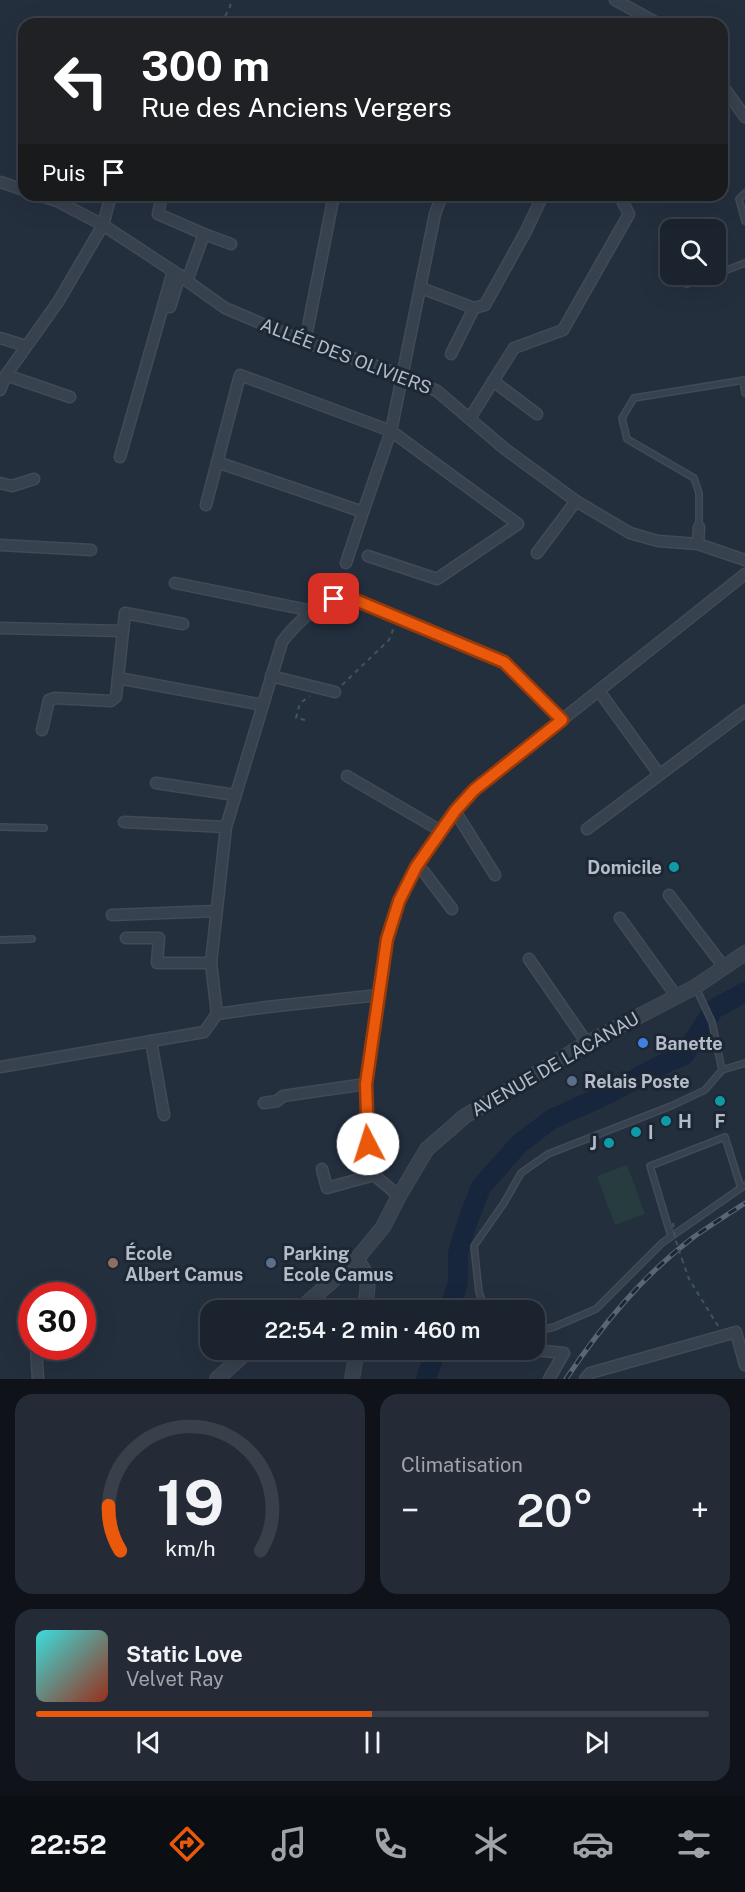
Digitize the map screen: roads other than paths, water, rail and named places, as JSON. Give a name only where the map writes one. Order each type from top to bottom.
[{"type":"street","points":[[615,0],[648,18]]},
{"type":"street","points":[[728,93],[745,117]]},
{"type":"street","points":[[0,182],[18,188]]},
{"type":"street","name":"ALLÉE DES OLIVIERS","points":[[57,201],[103,225],[225,308],[305,342],[402,375],[437,391],[505,449],[576,501],[630,532],[658,541],[698,544],[745,560]]},
{"type":"street","points":[[0,390],[6,375],[57,302],[103,225],[109,201]]},
{"type":"street","points":[[161,201],[158,214],[231,244]]},
{"type":"street","points":[[305,342],[333,201]]},
{"type":"street","points":[[346,563],[391,431],[435,214],[440,201]]},
{"type":"street","points":[[421,288],[474,308],[485,305],[540,201]]},
{"type":"street","points":[[470,418],[514,348],[563,330],[628,214],[623,201]]},
{"type":"street","points":[[123,458],[180,276],[204,234]]},
{"type":"street","points":[[451,354],[474,308]]},
{"type":"street","points":[[0,338],[26,346]]},
{"type":"street","points":[[6,375],[70,397]]},
{"type":"street","points":[[206,505],[240,375],[391,431],[518,524],[437,579],[368,556]]},
{"type":"street","points":[[493,381],[537,414]]},
{"type":"street","points":[[217,462],[363,512]]},
{"type":"street","points":[[0,483],[12,486],[34,479]]},
{"type":"street","points":[[537,553],[576,501]]},
{"type":"street","points":[[698,544],[699,527]]},
{"type":"street","points":[[0,545],[91,550]]},
{"type":"street","points":[[399,1196],[374,1175],[368,1144],[366,1084],[387,939],[399,901],[416,867],[455,811],[474,790],[745,574]]},
{"type":"street","points":[[175,583],[314,611]]},
{"type":"street","points":[[0,1067],[204,1032],[217,1014],[211,963],[226,827],[282,642],[291,629],[314,611],[334,599],[353,599],[504,662],[562,720]]},
{"type":"street","points":[[42,730],[49,700],[55,698],[111,701],[116,697],[125,613],[183,624]]},
{"type":"street","points":[[0,628],[123,632]]},
{"type":"street","points":[[271,675],[335,692]]},
{"type":"street","points":[[118,678],[263,705]]},
{"type":"street","points":[[598,691],[659,774]]},
{"type":"street","points":[[586,829],[745,711]]},
{"type":"street","points":[[346,776],[441,831]]},
{"type":"street","points":[[156,783],[235,795]]},
{"type":"street","points":[[455,811],[495,875]]},
{"type":"street","points":[[124,822],[226,827]]},
{"type":"street","points":[[416,867],[424,872],[452,909]]},
{"type":"street","points":[[669,895],[724,967]]},
{"type":"street","points":[[112,915],[216,911]]},
{"type":"street","points":[[620,918],[677,997]]},
{"type":"street","points":[[126,938],[159,938],[157,963],[211,963]]},
{"type":"street","name":"AVENUE DE LACANAU","points":[[311,1300],[357,1260],[383,1227],[427,1149],[465,1116],[587,1043],[695,987],[745,953]]},
{"type":"street","points":[[530,959],[587,1043]]},
{"type":"street","points":[[217,1014],[379,995]]},
{"type":"street","points":[[151,1041],[164,1115]]},
{"type":"street","points":[[264,1103],[276,1101],[284,1096],[366,1084]]},
{"type":"street","points":[[322,1169],[327,1188],[374,1175]]},
{"type":"street","points":[[357,1260],[365,1269],[369,1284],[366,1300]]},
{"type":"street","points":[[585,1379],[590,1373],[736,1332],[745,1365]]},
{"type":"street","points":[[545,1351],[564,1353],[549,1379]]},
{"type":"street","points":[[37,1360],[38,1379]]},
{"type":"street","points":[[217,1379],[238,1360]]},
{"type":"street","points":[[352,1379],[355,1360]]},
{"type":"lane","points":[[745,193],[739,199],[745,221]]},
{"type":"lane","points":[[726,270],[745,263]]},
{"type":"lane","points":[[699,527],[699,493],[694,478],[627,439],[622,418],[634,398],[744,380],[745,393]]},
{"type":"lane","points":[[0,827],[44,828]]},
{"type":"lane","points":[[0,940],[32,939]]},
{"type":"lane","points":[[695,987],[712,1022],[722,1070]]},
{"type":"lane","points":[[482,1300],[474,1246],[504,1203],[521,1173],[548,1154],[705,1090],[722,1070],[745,1063]]},
{"type":"lane","points":[[545,1329],[596,1309],[662,1243],[743,1186],[725,1137],[650,1166],[671,1236]]},
{"type":"waterway","points":[[453,1300],[458,1283],[458,1253],[481,1187],[519,1144],[552,1119],[610,1093],[684,1055],[714,1009],[745,992]]},
{"type":"waterway","points":[[426,1379],[433,1360]]},
{"type":"railway","points":[[566,1379],[594,1340],[640,1285],[695,1236],[745,1203]]},
{"type":"place","name":"Domicile","points":[[674,867]]},
{"type":"place","name":"Banette","points":[[643,1043]]},
{"type":"place","name":"Relais Poste","points":[[572,1081]]},
{"type":"place","name":"F","points":[[720,1101]]},
{"type":"place","name":"H","points":[[666,1121]]},
{"type":"place","name":"I","points":[[636,1132]]},
{"type":"place","name":"J","points":[[609,1143]]},
{"type":"place","name":"École Albert Camus","points":[[113,1263]]},
{"type":"place","name":"Parking Ecole Camus","points":[[271,1263]]}]
